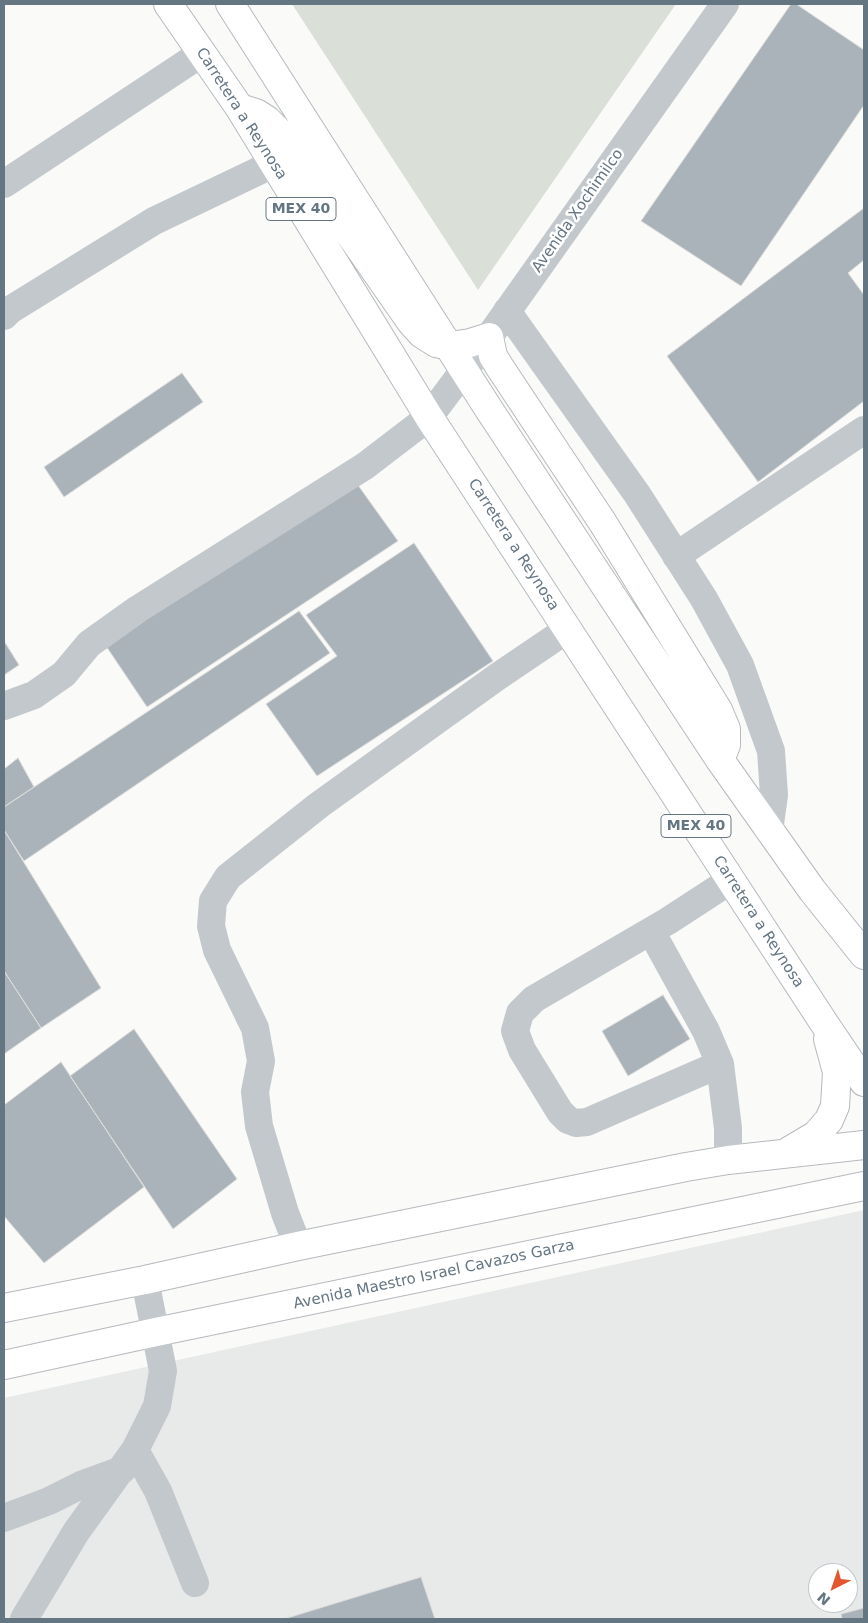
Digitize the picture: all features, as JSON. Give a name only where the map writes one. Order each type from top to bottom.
[{"type":"main road","name":"Carretera a Reynosa","points":[[168,4],[239,108],[429,417],[864,1082]]},
{"type":"main road","name":"MEX 40","points":[[230,4],[464,370],[720,760],[812,890],[864,955]]},
{"type":"main road","points":[[239,108],[256,113],[267,120],[278,131],[411,322],[422,334],[444,346],[470,344],[489,337],[493,356],[499,366],[603,523],[718,710],[726,729],[726,745],[720,760]]},
{"type":"main road","points":[[786,1153],[816,1135],[829,1120],[835,1106],[837,1072],[824,1023]]},
{"type":"main road","points":[[4,1308],[686,1167],[728,1160],[864,1145]]},
{"type":"main road","name":"Avenida Maestro Israel Cavazos Garza","points":[[4,1365],[864,1186]]},
{"type":"street","name":"Avenida Xochimilco","points":[[4,706],[34,695],[64,674],[89,644],[138,609],[366,466],[429,417],[489,337],[725,4]]},
{"type":"street","points":[[4,184],[202,52]]},
{"type":"street","points":[[4,316],[10,310],[154,221],[273,164]]},
{"type":"street","points":[[507,311],[637,494],[704,600],[740,665],[771,751],[774,795],[769,831]]},
{"type":"street","points":[[676,556],[864,430]]},
{"type":"street","points":[[298,1246],[285,1213],[259,1126],[255,1092],[261,1060],[255,1028],[217,950],[211,926],[213,901],[228,877],[318,805],[497,677],[568,629]]},
{"type":"street","points":[[720,1064],[587,1122],[576,1123],[568,1120],[560,1112],[522,1050],[515,1031],[520,1014],[534,998],[651,931],[731,880]]},
{"type":"street","points":[[651,931],[706,1031],[720,1064],[728,1128],[728,1160]]},
{"type":"street","points":[[24,1619],[76,1532],[128,1460],[157,1406],[163,1371],[145,1280]]},
{"type":"street","points":[[4,1518],[49,1501],[128,1460]]},
{"type":"street","points":[[128,1460],[158,1491],[195,1583]]},
{"type":"shaded area","points":[[292,4],[676,4],[478,290]]},
{"type":"shaded area","points":[[864,1210],[864,1619],[4,1619],[4,1398]]},
{"type":"building","points":[[791,4],[796,4],[864,50],[864,105],[741,286],[641,221]]},
{"type":"building","points":[[864,208],[864,260],[848,273],[864,295],[864,401],[758,482],[667,356]]},
{"type":"building","points":[[182,373],[203,402],[64,497],[44,467]]},
{"type":"building","points":[[355,481],[398,541],[147,707],[106,646]]},
{"type":"building","points":[[414,543],[493,661],[317,776],[266,704],[337,656],[306,615]]},
{"type":"building","points":[[299,611],[330,653],[24,861],[4,830],[4,807]]},
{"type":"building","points":[[4,641],[19,665],[4,675]]},
{"type":"building","points":[[18,758],[34,787],[4,807],[4,769]]},
{"type":"building","points":[[4,830],[101,988],[41,1028],[4,971]]},
{"type":"building","points":[[4,971],[41,1028],[4,1054]]},
{"type":"building","points":[[663,995],[690,1039],[628,1076],[602,1031]]},
{"type":"building","points":[[134,1029],[237,1179],[173,1229],[70,1076]]},
{"type":"building","points":[[61,1062],[144,1187],[44,1263],[4,1216],[4,1105]]},
{"type":"building","points":[[421,1577],[435,1619],[284,1619]]},
{"type":"building","points":[[864,1608],[864,1619],[842,1619],[841,1614],[858,1613],[858,1610]]}]
